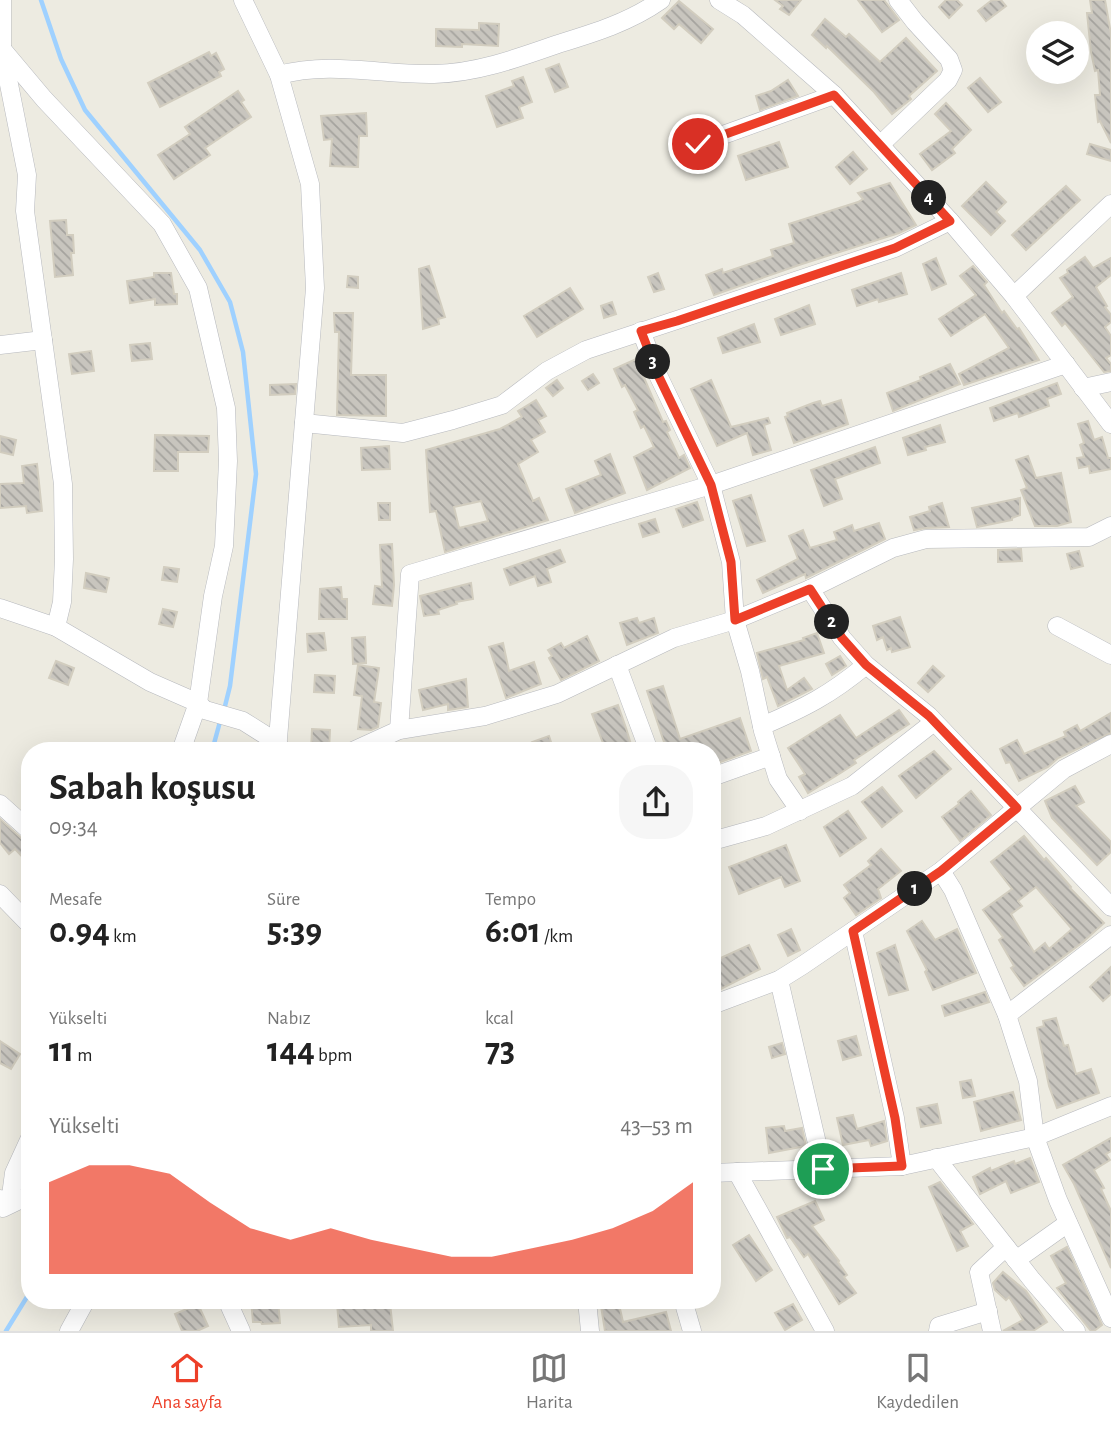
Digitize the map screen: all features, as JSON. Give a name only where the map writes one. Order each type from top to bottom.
[{"type":"street","points":[[2,0],[2,49],[27,175],[25,211],[64,500],[62,602],[56,627]]},
{"type":"street","points":[[243,0],[279,75],[310,184],[315,288],[277,742]]},
{"type":"street","points":[[279,75],[302,69],[338,67],[435,74],[486,68],[602,30],[643,13],[661,0]]},
{"type":"street","points":[[720,0],[743,15],[834,95],[950,221],[1014,296],[1111,424]]},
{"type":"street","points":[[880,145],[948,80],[953,70],[949,59],[898,0]]},
{"type":"street","points":[[2,49],[44,99],[162,224],[198,288],[226,408],[228,461],[224,546],[214,596],[201,707],[185,742]]},
{"type":"street","points":[[698,144],[834,95]]},
{"type":"street","points":[[1014,296],[1111,204]]},
{"type":"street","points":[[304,423],[403,433],[502,405],[547,371],[586,350],[895,248],[950,221]]},
{"type":"street","points":[[641,331],[658,375],[711,485],[731,562],[735,620],[762,726],[778,779],[800,811]]},
{"type":"street","points":[[0,345],[43,340]]},
{"type":"street","points":[[399,730],[410,574],[711,485],[1066,364]]},
{"type":"street","points":[[1083,388],[1111,382]]},
{"type":"street","points":[[373,742],[399,730],[485,716],[557,694],[674,638],[735,620],[810,589],[893,548],[926,539],[1089,537],[1111,526]]},
{"type":"street","points":[[810,589],[842,638],[866,665],[934,722],[1111,906]]},
{"type":"street","points":[[0,608],[56,627],[150,682],[201,707],[243,722],[270,742]]},
{"type":"street","points":[[1057,626],[1111,655]]},
{"type":"street","points":[[617,665],[646,742]]},
{"type":"street","points":[[762,726],[809,706],[842,685],[866,665]]},
{"type":"street","points":[[721,838],[766,826],[852,786],[934,722]]},
{"type":"street","points":[[721,1001],[779,980],[941,871],[1064,769],[1111,744]]},
{"type":"street","points":[[721,774],[771,756]]},
{"type":"street","points":[[0,804],[21,823]]},
{"type":"street","points":[[941,871],[953,890],[1007,1015],[1028,1081],[1035,1137],[1068,1223],[1105,1290],[1111,1318]]},
{"type":"street","points":[[0,894],[21,916]]},
{"type":"street","points":[[853,931],[895,1118],[902,1166]]},
{"type":"street","points":[[1007,1015],[1111,935]]},
{"type":"street","points":[[779,980],[823,1169]]},
{"type":"street","points":[[721,1173],[902,1166],[1035,1137],[1111,1106]]},
{"type":"street","points":[[3,1204],[21,1158]]},
{"type":"street","points":[[936,1158],[1076,1331]]},
{"type":"street","points":[[737,1172],[812,1303],[825,1331]]},
{"type":"street","points":[[3,1204],[21,1198]]},
{"type":"street","points":[[992,1331],[979,1272],[1068,1223]]},
{"type":"street","points":[[69,1331],[81,1309]]},
{"type":"street","points":[[231,1309],[241,1331]]},
{"type":"street","points":[[588,1309],[590,1331]]},
{"type":"street","points":[[686,1309],[692,1331]]},
{"type":"street","points":[[938,1331],[939,1326],[988,1311]]},
{"type":"building","points":[[775,0],[801,0],[789,15],[780,9],[783,6]]},
{"type":"building","points":[[858,0],[884,0],[899,20],[882,32]]},
{"type":"building","points":[[946,0],[957,0],[962,5],[949,18],[939,7]]},
{"type":"building","points":[[992,0],[1001,0],[1006,6],[986,21],[978,11]]},
{"type":"building","points":[[1090,0],[1105,0],[1111,34],[1111,143],[1100,121],[1098,122],[1095,95],[1100,95],[1098,70],[1095,71],[1091,52],[1087,13],[1092,13]]},
{"type":"building","points":[[679,1],[713,29],[701,43],[679,24],[674,29],[662,18]]},
{"type":"building","points":[[825,19],[846,37],[849,34],[880,62],[906,38],[937,71],[909,96],[911,99],[892,114],[874,92],[812,35]]},
{"type":"building","points":[[479,23],[499,24],[498,46],[436,46],[436,29],[479,30]]},
{"type":"building","points":[[209,52],[211,56],[216,53],[224,69],[219,72],[221,76],[160,107],[148,83]]},
{"type":"building","points":[[559,64],[568,87],[555,92],[546,69]]},
{"type":"building","points":[[523,77],[532,102],[519,107],[523,118],[497,127],[486,96],[514,86],[512,81]]},
{"type":"building","points":[[980,78],[1001,102],[988,112],[968,88]]},
{"type":"building","points":[[788,80],[798,96],[760,110],[756,96],[771,91]]},
{"type":"building","points":[[238,91],[244,100],[241,102],[251,117],[205,148],[210,155],[174,179],[158,155],[190,134],[185,127]]},
{"type":"building","points":[[946,103],[971,130],[952,149],[955,153],[932,170],[920,154],[951,131],[935,114]]},
{"type":"building","points":[[366,113],[367,136],[359,136],[358,167],[330,166],[332,139],[324,140],[321,116]]},
{"type":"building","points":[[779,142],[788,167],[746,180],[738,156]]},
{"type":"building","points":[[1090,144],[1111,150],[1111,161],[1087,154]]},
{"type":"building","points":[[853,152],[867,169],[850,184],[836,167]]},
{"type":"building","points":[[986,182],[1006,202],[996,212],[1005,221],[991,235],[962,206]]},
{"type":"building","points":[[890,183],[916,225],[714,295],[706,275],[722,269],[723,273],[773,256],[771,250],[794,243],[789,224],[858,202],[863,199],[858,193]]},
{"type":"building","points":[[1066,186],[1080,200],[1026,250],[1012,235]]},
{"type":"building","points":[[66,220],[67,235],[73,235],[73,275],[55,277],[50,221]]},
{"type":"building","points":[[1085,257],[1093,268],[1111,258],[1111,275],[1096,287],[1111,315],[1111,322],[1105,327],[1111,336],[1111,355],[1106,358],[1111,364],[1111,371],[1104,372],[1065,323],[1062,326],[1052,313],[1073,297],[1060,278]]},
{"type":"building","points":[[936,258],[946,284],[932,290],[923,264]]},
{"type":"building","points":[[429,266],[445,317],[438,319],[439,324],[423,329],[419,269]]},
{"type":"building","points":[[973,266],[987,282],[984,285],[1002,313],[1004,311],[1017,329],[1019,328],[1039,360],[964,385],[959,374],[1009,348],[985,314],[951,336],[939,319],[976,295],[960,276]]},
{"type":"building","points":[[154,273],[171,273],[177,304],[155,305],[155,299],[130,303],[127,281],[154,277]]},
{"type":"building","points":[[658,273],[664,289],[654,292],[648,277]]},
{"type":"building","points":[[901,273],[907,294],[857,306],[852,290]]},
{"type":"building","points":[[348,276],[358,277],[358,288],[347,287]]},
{"type":"building","points":[[570,288],[583,309],[537,337],[524,316]]},
{"type":"building","points":[[612,302],[616,314],[604,318],[601,306]]},
{"type":"building","points":[[809,305],[815,324],[781,335],[775,319]]},
{"type":"building","points":[[334,313],[353,313],[351,375],[386,375],[386,416],[337,415],[339,332],[335,332]]},
{"type":"building","points":[[754,324],[760,342],[723,353],[718,338]]},
{"type":"building","points":[[150,343],[152,359],[132,361],[130,345]]},
{"type":"building","points":[[91,351],[94,371],[72,374],[69,354]]},
{"type":"building","points":[[636,359],[663,422],[666,421],[670,430],[667,432],[679,458],[684,455],[690,468],[647,490],[634,457],[654,447],[644,426],[641,428],[634,412],[638,410],[625,385],[622,387],[614,369]]},
{"type":"building","points":[[950,364],[960,384],[893,411],[887,393],[921,380],[920,377]]},
{"type":"building","points":[[593,374],[599,383],[588,390],[582,381]]},
{"type":"building","points":[[557,380],[563,388],[553,396],[546,388]]},
{"type":"building","points":[[711,380],[731,427],[768,418],[770,423],[764,425],[771,450],[753,455],[747,433],[717,446],[691,389]]},
{"type":"building","points":[[1057,383],[1061,394],[1047,399],[1049,406],[1019,417],[1018,413],[994,421],[990,408]]},
{"type":"building","points":[[296,384],[295,394],[270,395],[270,385]]},
{"type":"building","points":[[536,400],[546,416],[538,420],[545,432],[531,440],[538,452],[518,464],[533,501],[539,498],[548,520],[445,552],[436,511],[430,512],[426,450],[500,429],[522,417],[518,411]],"holes":[[[481,501],[488,521],[459,528],[454,507]]]},
{"type":"building","points":[[841,400],[848,424],[794,443],[785,417],[788,416],[787,413],[820,401],[822,406]]},
{"type":"building","points":[[1088,421],[1094,440],[1102,437],[1108,458],[1111,458],[1111,469],[1090,473],[1089,466],[1079,468],[1077,458],[1084,457],[1080,445],[1084,443],[1078,424]]},
{"type":"building","points":[[940,425],[945,442],[908,455],[903,438]]},
{"type":"building","points":[[155,435],[209,436],[208,452],[178,452],[178,471],[154,471]]},
{"type":"building","points":[[0,436],[16,440],[13,455],[0,452]]},
{"type":"building","points":[[389,446],[390,469],[362,470],[361,448]]},
{"type":"building","points":[[875,447],[880,463],[835,479],[842,499],[824,506],[811,470]]},
{"type":"building","points":[[610,454],[625,493],[575,513],[566,489],[601,475],[595,461]]},
{"type":"building","points":[[1028,456],[1036,478],[1061,473],[1071,522],[1057,526],[1035,526],[1021,490],[1027,488],[1016,460]]},
{"type":"building","points":[[37,464],[42,511],[27,513],[26,506],[0,508],[0,484],[24,483],[22,466]]},
{"type":"building","points":[[751,495],[765,541],[747,546],[733,501]]},
{"type":"building","points":[[1020,498],[1020,515],[1012,520],[977,527],[972,508]]},
{"type":"building","points":[[697,502],[703,520],[683,527],[676,509]]},
{"type":"building","points":[[378,503],[390,503],[390,520],[379,520]]},
{"type":"building","points":[[942,503],[949,527],[914,530],[910,517],[930,511],[929,507]]},
{"type":"building","points":[[655,519],[659,532],[643,537],[639,524]]},
{"type":"building","points":[[879,523],[885,539],[806,578],[805,574],[763,593],[757,580],[798,559],[789,536],[803,530],[810,548],[837,540],[834,532],[852,525],[854,531]]},
{"type":"building","points":[[392,544],[392,606],[373,604],[375,586],[382,587],[380,545]]},
{"type":"building","points":[[1021,549],[1022,561],[998,562],[998,550]]},
{"type":"building","points":[[560,550],[565,562],[547,569],[551,582],[538,586],[535,576],[510,585],[504,569]]},
{"type":"building","points":[[1079,551],[1083,566],[1071,569],[1067,554]]},
{"type":"building","points":[[164,567],[179,569],[177,582],[162,580]]},
{"type":"building","points":[[86,573],[109,578],[106,592],[84,588]]},
{"type":"building","points":[[471,583],[473,599],[456,602],[457,604],[438,610],[439,614],[424,616],[420,596]]},
{"type":"building","points":[[341,587],[342,599],[347,599],[347,619],[319,619],[320,589]]},
{"type":"building","points":[[163,609],[177,612],[173,627],[159,624]]},
{"type":"building","points":[[900,617],[910,647],[892,652],[891,648],[887,650],[883,637],[877,640],[873,626]]},
{"type":"building","points":[[637,618],[639,623],[654,618],[658,633],[627,645],[620,623]]},
{"type":"building","points":[[324,633],[326,650],[308,652],[307,634]]},
{"type":"building","points":[[817,633],[824,653],[779,666],[787,690],[804,678],[812,689],[778,706],[767,677],[763,679],[757,653],[804,640],[803,638]]},
{"type":"building","points":[[587,636],[599,661],[561,680],[549,658],[552,656],[548,650],[561,643],[564,648]]},
{"type":"building","points":[[365,637],[366,663],[353,664],[352,638]]},
{"type":"building","points":[[503,643],[509,671],[534,662],[541,684],[506,698],[489,647]]},
{"type":"building","points":[[840,656],[846,666],[832,675],[826,664]]},
{"type":"building","points":[[56,661],[74,668],[68,685],[49,678]]},
{"type":"building","points":[[358,665],[379,668],[374,702],[381,703],[378,727],[371,730],[358,729],[362,696],[354,695]]},
{"type":"building","points":[[933,666],[944,676],[928,692],[918,683]]},
{"type":"building","points":[[315,675],[335,676],[334,693],[314,692]]},
{"type":"building","points":[[466,679],[468,707],[448,710],[448,704],[423,710],[419,690]]},
{"type":"building","points":[[663,686],[680,739],[740,718],[751,751],[721,762],[721,742],[664,742],[647,691]]},
{"type":"building","points":[[618,705],[630,742],[603,742],[592,714]]},
{"type":"building","points":[[899,710],[909,724],[854,760],[856,763],[808,793],[799,777],[805,774],[788,748],[840,715],[856,738]]},
{"type":"building","points":[[1111,713],[1111,733],[1058,758],[1048,767],[1019,781],[1000,749],[1017,740],[1024,754],[1066,736],[1064,732],[1077,725],[1080,731]]},
{"type":"building","points":[[312,729],[330,730],[329,742],[311,742]]},
{"type":"building","points":[[549,736],[551,742],[532,742]]},
{"type":"building","points":[[934,751],[951,769],[916,798],[899,776]]},
{"type":"building","points":[[1075,786],[1084,802],[1076,806],[1111,842],[1111,852],[1097,865],[1052,818],[1045,801]]},
{"type":"building","points":[[882,787],[902,811],[882,827],[862,802]]},
{"type":"building","points":[[971,791],[991,815],[960,841],[942,817]]},
{"type":"building","points":[[848,811],[866,838],[840,856],[824,827]]},
{"type":"building","points":[[0,819],[21,838],[21,855],[15,849],[9,854],[0,843]]},
{"type":"building","points":[[1024,836],[1104,923],[1024,986],[1011,968],[1014,966],[999,940],[1003,937],[983,910],[1012,889],[991,862]],"holes":[[[1036,887],[1072,929],[1049,949],[1045,943],[1034,952],[1011,914],[1022,906],[1018,901]]]},
{"type":"building","points":[[786,845],[800,881],[785,887],[781,877],[739,894],[729,867]]},
{"type":"building","points":[[881,849],[901,871],[878,889],[881,898],[856,915],[844,898],[850,893],[844,885],[871,865],[868,861]]},
{"type":"building","points":[[922,921],[935,940],[957,929],[976,973],[933,990],[925,972],[927,970],[907,931]]},
{"type":"building","points":[[791,929],[800,950],[788,956],[778,935]]},
{"type":"building","points":[[749,945],[760,969],[721,989],[721,958]]},
{"type":"building","points":[[895,945],[908,990],[889,995],[877,953]]},
{"type":"building","points":[[1111,967],[1111,994],[1103,1001],[1090,987]]},
{"type":"building","points":[[985,992],[989,1002],[945,1016],[942,1006]]},
{"type":"building","points":[[1056,1018],[1064,1046],[1068,1045],[1076,1074],[1091,1069],[1099,1093],[1057,1108],[1049,1086],[1037,1028],[1044,1026],[1043,1021]]},
{"type":"building","points":[[856,1036],[861,1055],[843,1060],[838,1041]]},
{"type":"building","points":[[0,1041],[20,1054],[11,1069],[0,1063]]},
{"type":"building","points":[[782,1043],[785,1054],[772,1058],[769,1047]]},
{"type":"building","points":[[971,1080],[975,1096],[963,1098],[960,1082]]},
{"type":"building","points":[[1013,1092],[1021,1120],[981,1131],[974,1102]]},
{"type":"building","points":[[937,1104],[941,1123],[921,1127],[917,1108]]},
{"type":"building","points":[[853,1115],[857,1129],[884,1121],[887,1141],[871,1146],[869,1140],[843,1145],[837,1118]]},
{"type":"building","points":[[784,1126],[785,1131],[802,1128],[806,1146],[769,1153],[766,1128]]},
{"type":"building","points":[[1111,1138],[1111,1151],[1106,1154],[1110,1160],[1094,1170],[1104,1188],[1101,1189],[1111,1211],[1111,1268],[1063,1165]]},
{"type":"building","points":[[1030,1158],[1039,1182],[1011,1193],[1006,1181],[980,1194],[973,1177],[990,1168],[991,1171],[1014,1161],[1015,1164]]},
{"type":"building","points":[[940,1182],[973,1224],[960,1231],[968,1246],[957,1251],[929,1187]]},
{"type":"building","points":[[815,1201],[824,1220],[812,1226],[839,1261],[847,1275],[844,1277],[856,1293],[839,1304],[808,1254],[804,1257],[790,1237],[787,1238],[777,1217]]},
{"type":"building","points":[[749,1235],[772,1270],[756,1281],[733,1245]]},
{"type":"building","points":[[1067,1247],[1102,1325],[1094,1331],[1091,1331],[1057,1288],[1066,1283],[1051,1256]]},
{"type":"building","points":[[1003,1272],[1026,1291],[1047,1322],[1033,1331],[1003,1331],[1023,1320],[1009,1297],[1006,1300],[995,1290],[993,1283]]},
{"type":"building","points":[[793,1304],[802,1320],[785,1330],[775,1313]]},
{"type":"building","points":[[186,1309],[200,1309],[208,1326],[197,1331],[182,1331],[175,1314]]},
{"type":"building","points":[[252,1309],[279,1309],[280,1323],[253,1322]]},
{"type":"building","points":[[338,1309],[391,1309],[393,1331],[371,1331],[371,1325],[339,1327]]},
{"type":"building","points":[[601,1309],[620,1309],[623,1322],[666,1312],[671,1331],[605,1331]]},
{"type":"waterway","points":[[41,0],[61,59],[85,110],[200,250],[230,302],[243,352],[256,474],[230,686],[224,710]]},
{"type":"waterway","points":[[214,742],[221,718]]},
{"type":"waterway","points":[[6,1331],[21,1307]]},
{"type":"route","points":[[698,144],[834,95],[950,221],[895,248],[641,331],[658,375],[711,485],[731,562],[735,620],[810,589],[842,638],[866,665],[929,716],[1017,808],[941,871],[853,931],[895,1118],[902,1166],[823,1169]]}]
